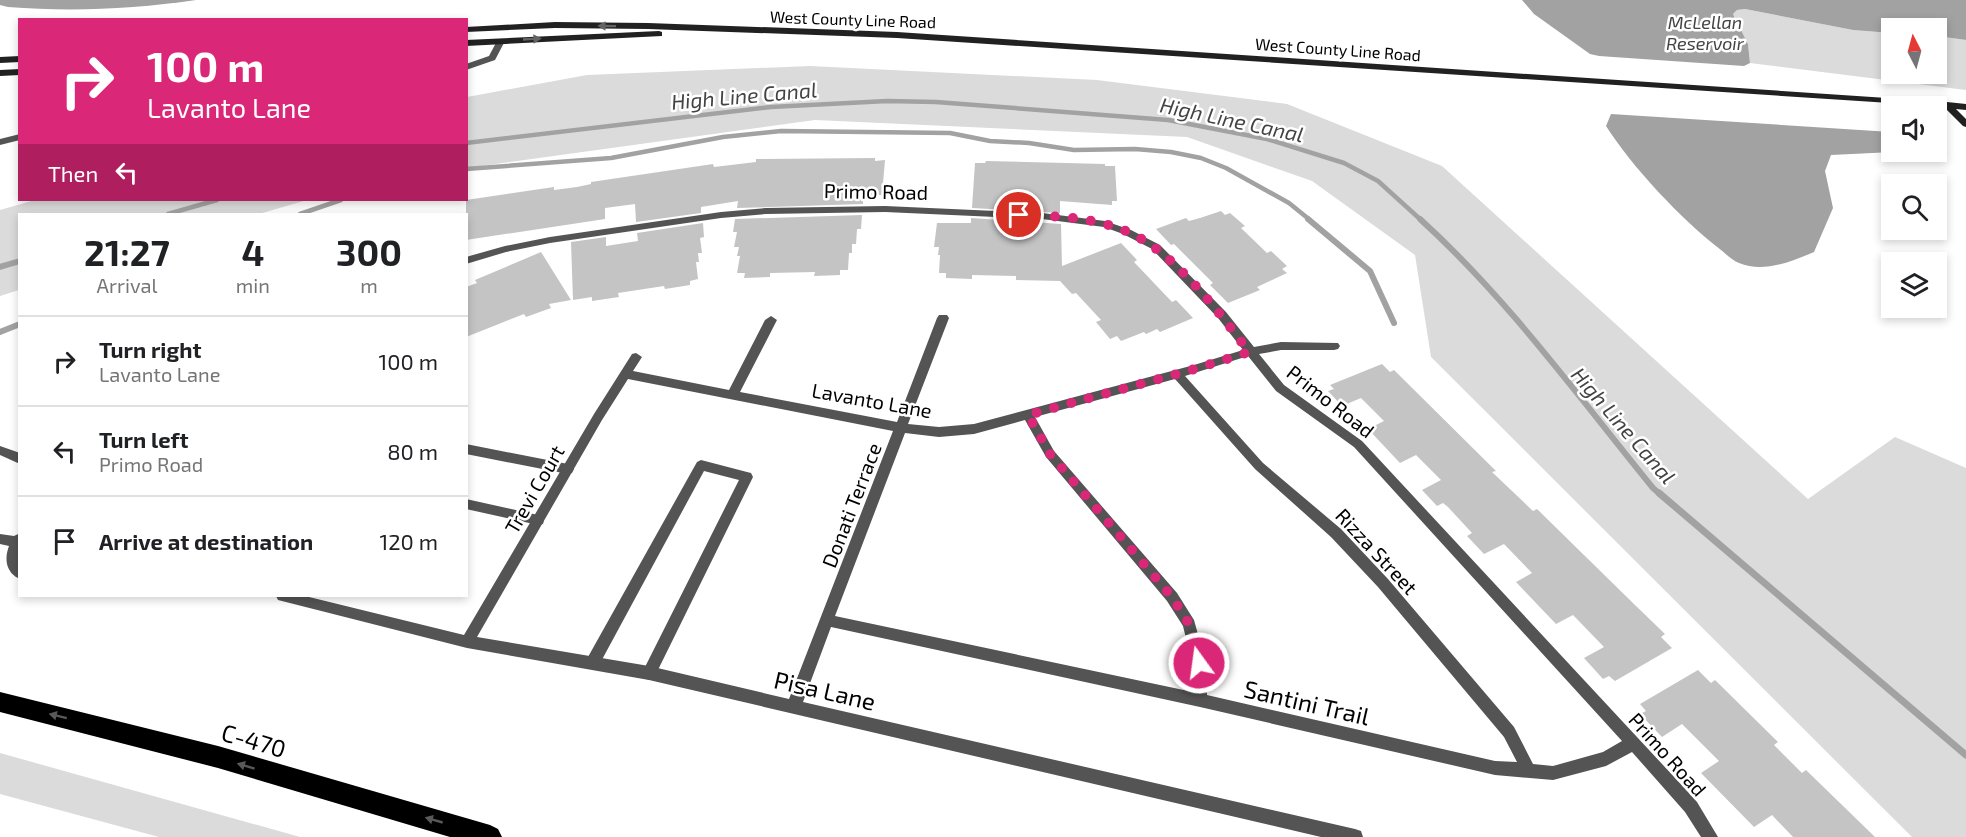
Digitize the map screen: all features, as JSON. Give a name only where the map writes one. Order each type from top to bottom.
[{"type":"highway","name":"C-470","points":[[0,702],[218,757],[490,837]]},
{"type":"main road","name":"West County Line Road","points":[[468,30],[555,25],[840,33],[1022,43],[1881,101]]},
{"type":"main road","name":"West County Line Road","points":[[468,43],[708,30]]},
{"type":"main road","points":[[0,60],[18,59]]},
{"type":"main road","points":[[0,73],[18,72]]},
{"type":"main road","name":"West County Line Road","points":[[1947,105],[1966,107]]},
{"type":"main road","points":[[1947,105],[1966,124]]},
{"type":"street","points":[[468,66],[492,58],[501,41]]},
{"type":"street","points":[[0,142],[18,138]]},
{"type":"street","name":"Primo Road","points":[[468,260],[505,249],[550,240],[721,215],[766,211],[885,209],[1077,219],[1105,224],[1128,232],[1156,247],[1222,315],[1249,352],[1280,388],[1358,444],[1633,743],[1690,807],[1710,837]]},
{"type":"street","name":"Donati Terrace","points":[[794,705],[943,318]]},
{"type":"street","points":[[732,395],[771,320]]},
{"type":"street","name":"Lavanto Lane","points":[[625,375],[902,428],[939,432],[974,429],[1249,352],[1281,346],[1334,346]]},
{"type":"street","name":"Trevi Court","points":[[467,642],[636,357]]},
{"type":"street","name":"Rizza Street","points":[[1177,374],[1259,466],[1336,533],[1383,583],[1509,732],[1529,771]]},
{"type":"street","points":[[1028,415],[1050,454],[1172,597],[1185,618],[1199,663],[1200,700]]},
{"type":"street","points":[[468,448],[568,469]]},
{"type":"street","points":[[1,450],[18,458]]},
{"type":"street","points":[[593,662],[701,465],[747,477],[649,673]]},
{"type":"street","points":[[468,504],[538,520]]},
{"type":"street","points":[[0,539],[18,540],[11,560],[18,572]]},
{"type":"street","name":"Pisa Lane","points":[[288,597],[467,642],[593,662],[794,705],[1355,837]]},
{"type":"street","name":"Santini Trail","points":[[828,620],[1200,700],[1495,768],[1553,773],[1606,759],[1633,743]]},
{"type":"shaded area","points":[[1745,9],[1853,30],[1881,32],[1881,79],[1750,63],[1748,44],[1733,14],[1737,10]]},
{"type":"shaded area","points":[[1947,37],[1966,40],[1966,90],[1918,84],[1947,84]]},
{"type":"shaded area","points":[[810,66],[1097,80],[1287,104],[1442,166],[1808,499],[1895,437],[1966,468],[1966,837],[1912,837],[1431,357],[1415,255],[1312,181],[1187,137],[815,120],[468,168],[468,97],[587,75]]},
{"type":"shaded area","points":[[32,201],[304,201],[262,213],[18,213],[18,290],[0,296],[0,210]]},
{"type":"shaded area","points":[[0,753],[300,837],[159,837],[0,794]]},
{"type":"water","points":[[0,0],[196,0],[149,6],[32,9],[0,5]]},
{"type":"water","name":"McLellan Reservoir","points":[[1522,0],[1966,0],[1966,40],[1947,37],[1947,18],[1881,18],[1881,32],[1853,30],[1745,9],[1737,10],[1733,14],[1748,44],[1750,63],[1744,66],[1590,54],[1534,14]]},
{"type":"water","points":[[1611,114],[1881,131],[1881,153],[1831,155],[1825,171],[1833,208],[1814,252],[1777,265],[1758,267],[1737,262],[1690,224],[1629,158],[1606,126]]},
{"type":"building","points":[[875,158],[875,161],[885,160],[882,195],[877,195],[877,198],[863,198],[863,204],[737,208],[738,201],[701,207],[701,213],[636,222],[635,204],[605,208],[605,219],[468,240],[466,201],[468,200],[554,187],[554,190],[577,187],[591,184],[591,182],[713,164],[714,167],[756,162],[756,159]]},
{"type":"building","points":[[986,161],[1115,166],[1117,201],[1112,201],[1112,205],[1060,201],[1060,213],[972,208],[975,163]]},
{"type":"building","points":[[1221,211],[1225,215],[1230,213],[1245,226],[1241,228],[1267,253],[1271,251],[1287,266],[1282,269],[1287,273],[1257,287],[1260,290],[1228,303],[1210,285],[1213,283],[1156,229],[1186,218],[1189,221]]},
{"type":"building","points":[[862,215],[861,229],[857,229],[856,244],[852,244],[852,253],[849,253],[848,270],[840,270],[840,275],[814,276],[815,272],[770,273],[770,277],[744,278],[745,273],[737,273],[740,256],[737,256],[739,247],[734,247],[737,232],[733,232],[735,219]]},
{"type":"building","points":[[971,218],[1061,224],[1062,266],[1121,243],[1137,260],[1134,262],[1172,302],[1176,300],[1193,318],[1160,332],[1157,329],[1146,334],[1144,332],[1121,341],[1117,336],[1110,339],[1096,322],[1101,320],[1076,293],[1072,294],[1060,281],[1016,280],[1016,276],[972,275],[972,279],[946,278],[946,273],[939,273],[939,247],[934,247],[937,223],[971,223]]},
{"type":"building","points":[[703,223],[704,237],[700,238],[702,253],[698,253],[699,262],[696,262],[698,279],[690,281],[690,285],[665,289],[664,286],[618,293],[619,297],[592,301],[592,297],[573,300],[571,242],[606,237],[606,246],[638,241],[637,233]]},
{"type":"building","points":[[541,252],[571,300],[549,304],[551,308],[526,317],[524,314],[468,336],[468,286],[477,283],[475,280]]},
{"type":"building","points":[[1382,364],[1390,372],[1394,370],[1496,471],[1492,472],[1533,511],[1537,509],[1665,634],[1661,637],[1672,648],[1615,681],[1609,676],[1603,679],[1584,658],[1604,647],[1573,615],[1556,624],[1516,582],[1532,573],[1504,544],[1484,554],[1467,536],[1472,533],[1448,507],[1443,503],[1437,506],[1422,490],[1441,480],[1416,455],[1400,463],[1368,429],[1384,421],[1361,398],[1342,406],[1328,391],[1334,389],[1330,385]]},
{"type":"building","points":[[1698,670],[1711,683],[1715,680],[1778,742],[1774,745],[1802,773],[1806,770],[1875,837],[1793,837],[1772,815],[1754,827],[1701,773],[1719,761],[1682,724],[1662,737],[1640,714],[1646,711],[1640,704]]},
{"type":"waterway","name":"High Line Canal","points":[[468,143],[771,107],[887,101],[936,102],[1168,120],[1267,139],[1344,163],[1378,181],[1421,220]]},
{"type":"waterway","points":[[468,169],[611,158],[723,137],[781,131],[950,133],[990,141],[1029,143],[1074,150],[1135,149],[1171,152],[1201,158],[1226,168],[1289,203],[1310,220]]},
{"type":"waterway","name":"High Line Canal","points":[[172,213],[214,201]]},
{"type":"waterway","points":[[303,213],[338,201]]},
{"type":"waterway","points":[[1308,219],[1370,271],[1394,323]]},
{"type":"waterway","name":"High Line Canal","points":[[1420,219],[1513,315],[1661,495]]},
{"type":"waterway","name":"High Line Canal","points":[[0,267],[18,262]]},
{"type":"waterway","points":[[0,332],[18,325]]},
{"type":"waterway","name":"High Line Canal","points":[[1659,493],[1966,755]]},
{"type":"route","points":[[1019,215],[1077,219],[1105,224],[1146,241],[1164,254],[1222,315],[1249,352],[1028,415],[1050,454],[1172,597],[1189,624],[1199,663]]}]
